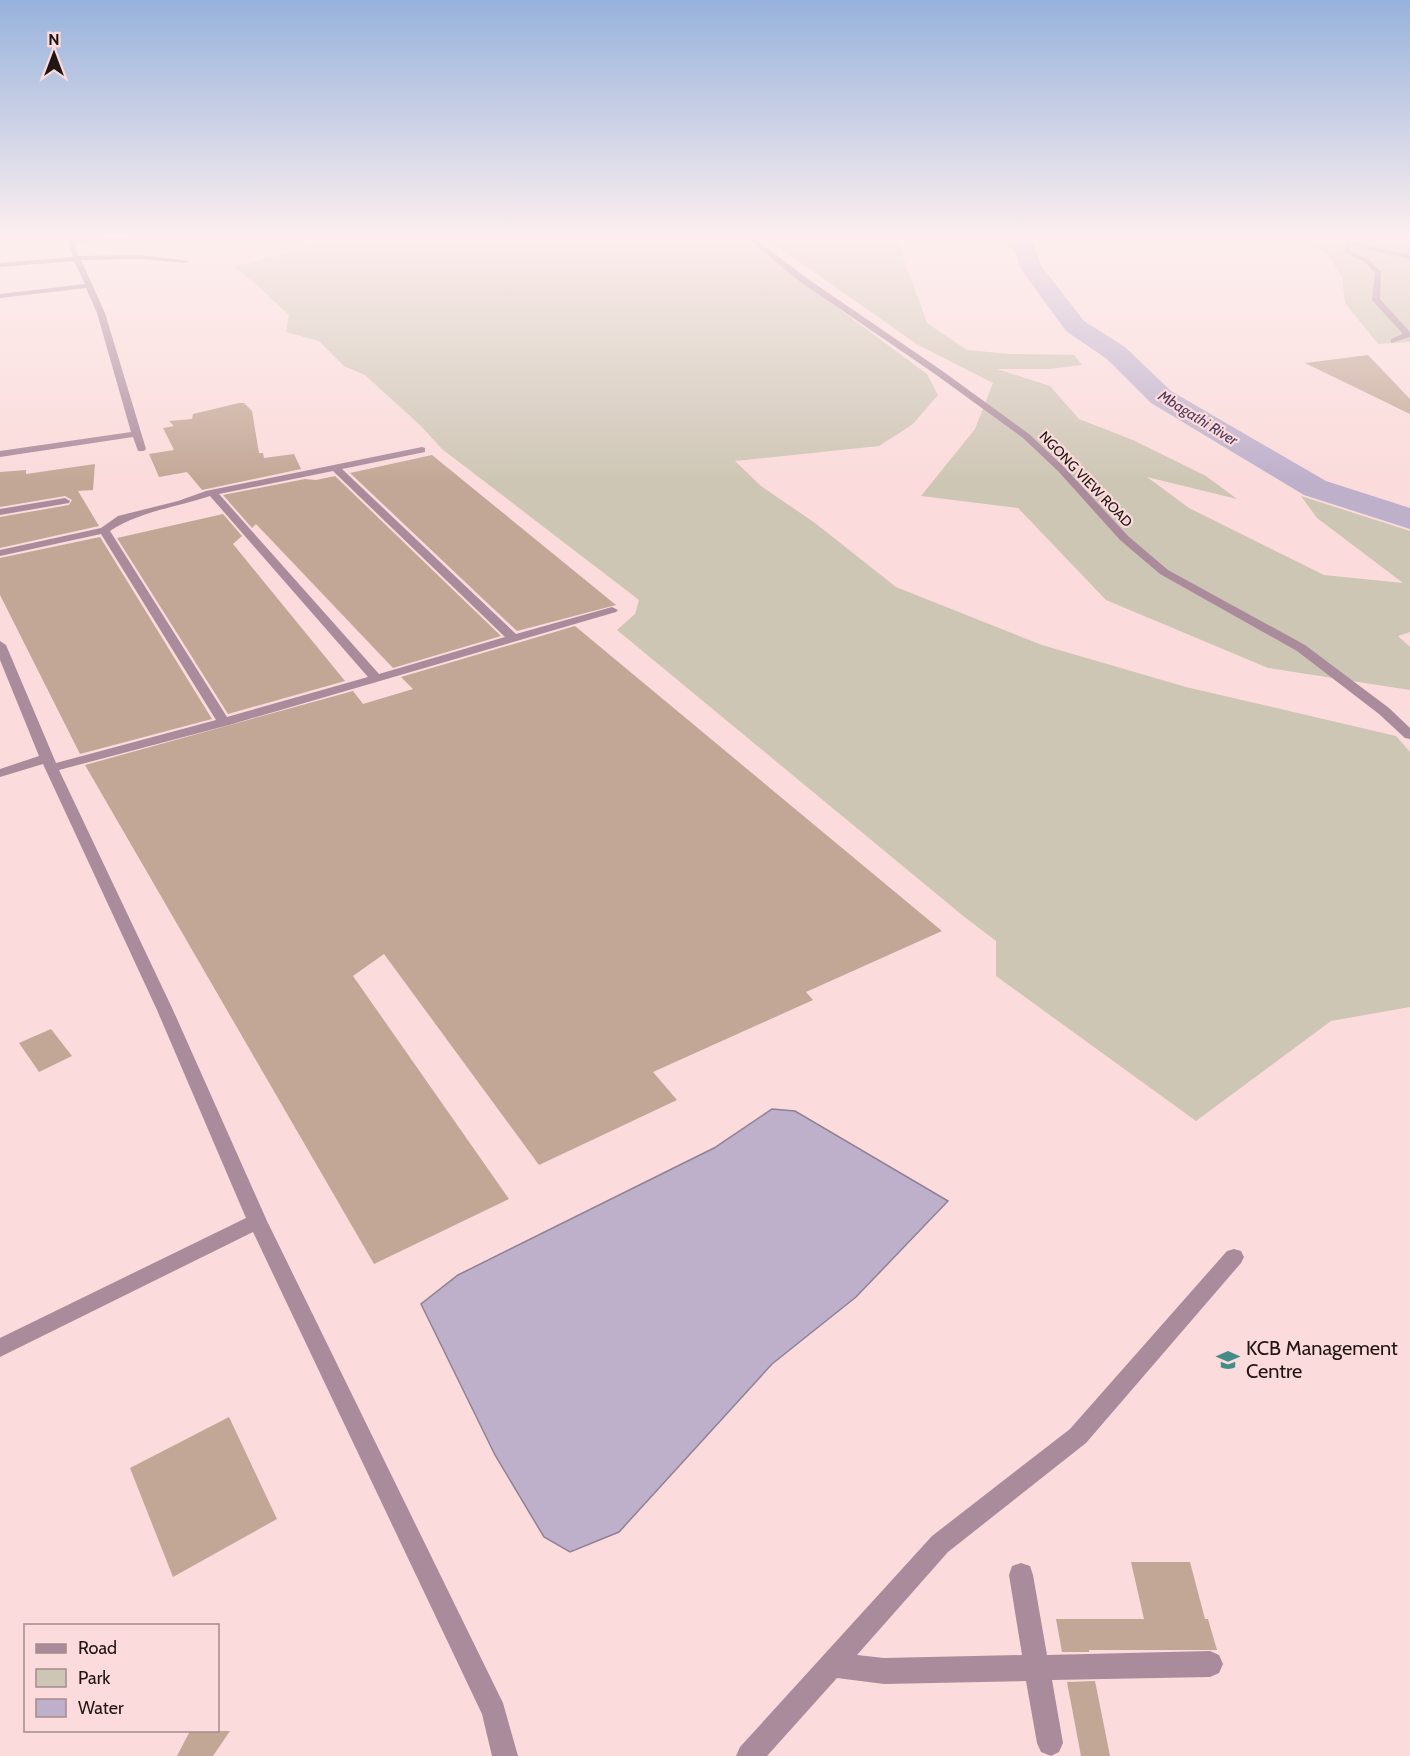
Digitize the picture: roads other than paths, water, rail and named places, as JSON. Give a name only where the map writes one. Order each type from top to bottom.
[{"type":"street","points":[[102,317],[141,449]]},
{"type":"street","name":"NGONG VIEW ROAD","points":[[858,317],[1026,436],[1061,469],[1124,538],[1164,572],[1300,648],[1384,711],[1410,735]]},
{"type":"street","points":[[1394,317],[1408,335],[1394,341]]},
{"type":"street","points":[[0,454],[135,434]]},
{"type":"street","points":[[0,553],[104,530],[122,518],[212,493],[422,450]]},
{"type":"street","points":[[335,468],[512,637]]},
{"type":"street","points":[[212,493],[375,677]]},
{"type":"street","points":[[0,513],[65,501]]},
{"type":"street","points":[[104,530],[224,722]]},
{"type":"street","points":[[0,772],[50,763],[224,722],[612,610]]},
{"type":"street","points":[[0,645],[50,763],[165,1010],[257,1221],[494,1712],[505,1756]]},
{"type":"street","points":[[0,1348],[257,1221]]},
{"type":"street","points":[[749,1756],[940,1544],[1078,1436],[1234,1257]]},
{"type":"street","points":[[1021,1575],[1050,1743]]},
{"type":"street","points":[[830,1664],[884,1671],[1210,1664]]},
{"type":"water","points":[[772,1109],[795,1111],[948,1201],[856,1297],[772,1364],[619,1532],[570,1552],[544,1537],[495,1455],[421,1304],[458,1275],[714,1148]]},
{"type":"waterway","name":"Mbagathi River","points":[[1068,317],[1075,326],[1116,353],[1161,397],[1315,488],[1410,519]]},
{"type":"place","name":"KCB Management Centre","points":[[1228,1360]]}]
